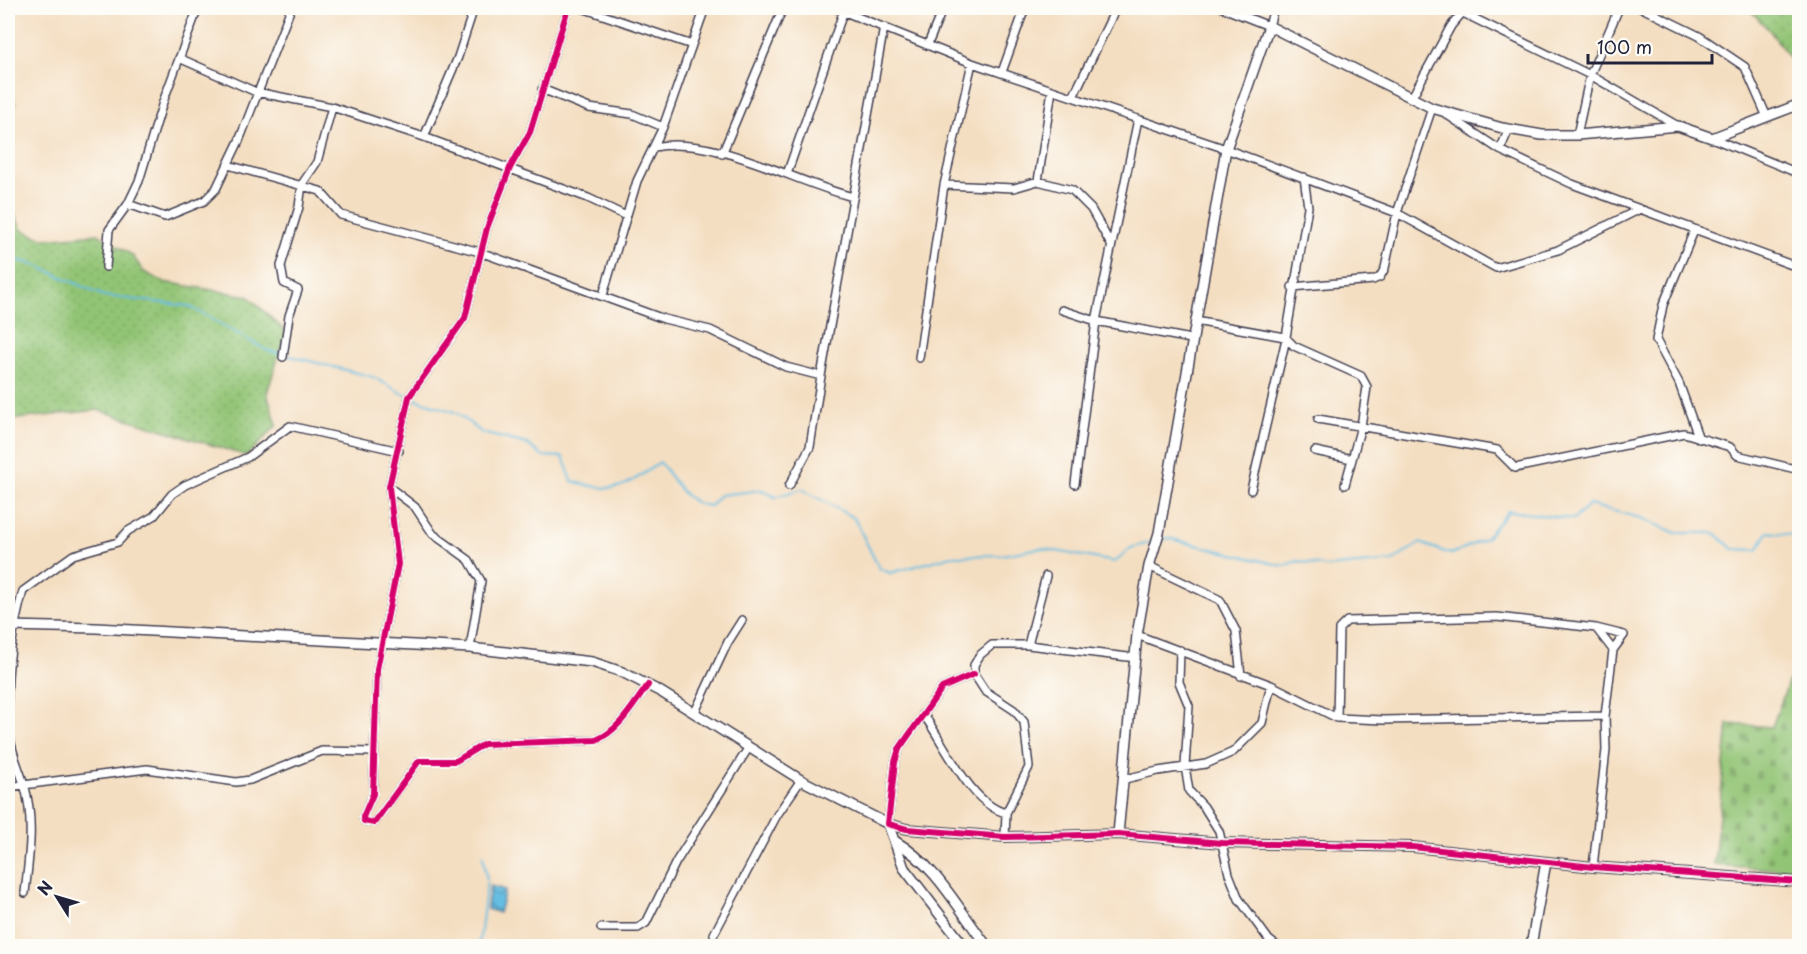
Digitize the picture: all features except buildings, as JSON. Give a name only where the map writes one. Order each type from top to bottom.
[{"type":"street","points":[[106,267],[110,230],[128,204],[139,181],[179,58],[198,8]]},
{"type":"street","points":[[128,204],[165,217],[204,201],[216,189],[228,165],[291,8]]},
{"type":"street","points":[[424,137],[458,57],[474,8]]},
{"type":"street","points":[[568,8],[530,132],[510,168],[480,252],[465,318],[409,398],[399,451],[389,486],[398,564],[377,669],[373,794],[363,817],[364,821],[374,823],[419,761],[456,761],[484,744],[596,740],[606,736],[620,723],[648,685]]},
{"type":"street","points":[[582,8],[692,45]]},
{"type":"street","points":[[603,295],[637,182],[663,127],[705,8]]},
{"type":"street","points":[[722,154],[783,8]]},
{"type":"street","points":[[835,8],[972,63],[1226,149],[1397,213],[1496,268],[1558,250],[1640,209]]},
{"type":"street","points":[[928,44],[943,8]]},
{"type":"street","points":[[1002,72],[1025,8]]},
{"type":"street","points":[[1073,97],[1116,8]]},
{"type":"street","points":[[1224,8],[1269,26],[1432,108],[1509,129],[1542,135],[1577,135],[1678,126]]},
{"type":"street","points":[[1118,834],[1137,635],[1149,566],[1159,533],[1191,339],[1226,149],[1275,8]]},
{"type":"street","points":[[1453,8],[1590,75],[1678,126],[1800,174]]},
{"type":"street","points":[[1577,135],[1590,75],[1619,8]]},
{"type":"street","points":[[1642,8],[1699,36],[1744,67],[1767,117]]},
{"type":"street","points":[[787,174],[844,10]]},
{"type":"street","points":[[1412,97],[1451,26],[1462,13]]},
{"type":"street","points":[[789,486],[810,447],[884,27]]},
{"type":"street","points":[[179,58],[256,92],[332,107],[424,137],[510,168],[626,216]]},
{"type":"street","points":[[920,358],[944,185],[972,63]]},
{"type":"street","points":[[542,89],[589,108],[632,114],[663,127]]},
{"type":"street","points":[[1038,181],[1052,90]]},
{"type":"street","points":[[1712,138],[1800,104]]},
{"type":"street","points":[[283,357],[289,316],[298,290],[284,283],[281,266],[299,207],[303,184],[317,162],[332,107]]},
{"type":"street","points":[[1292,287],[1373,280],[1380,277],[1385,268],[1397,213],[1432,108]]},
{"type":"street","points":[[1444,112],[1500,150],[1572,184],[1694,231],[1800,268]]},
{"type":"street","points":[[1075,484],[1095,321],[1138,119]]},
{"type":"street","points":[[1500,150],[1509,129]]},
{"type":"street","points":[[654,147],[669,144],[696,146],[787,174],[819,188],[853,197]]},
{"type":"street","points":[[228,165],[303,184],[320,191],[341,215],[480,252],[664,319],[710,330],[786,367],[821,376]]},
{"type":"street","points":[[1251,490],[1285,337],[1292,287],[1308,207],[1304,177]]},
{"type":"street","points":[[944,185],[1014,188],[1038,181],[1072,190],[1091,209],[1110,243]]},
{"type":"street","points":[[1694,231],[1663,305],[1656,340],[1679,383],[1699,439]]},
{"type":"street","points":[[1062,309],[1095,321],[1191,339]]},
{"type":"street","points":[[1195,321],[1285,337],[1294,346],[1361,376],[1367,387],[1361,426],[1345,485]]},
{"type":"street","points":[[1318,419],[1497,450],[1515,468],[1684,433],[1730,447],[1737,455],[1800,470]]},
{"type":"street","points":[[25,893],[32,829],[24,785],[12,757],[9,729],[10,626],[23,591],[73,555],[118,542],[128,531],[154,516],[172,494],[185,485],[248,457],[290,426],[399,451]]},
{"type":"street","points":[[1315,451],[1352,459]]},
{"type":"street","points":[[389,486],[414,507],[433,534],[469,560],[481,581],[470,648]]},
{"type":"street","points":[[1149,566],[1220,600],[1236,631],[1241,676]]},
{"type":"street","points":[[1028,645],[1046,576]]},
{"type":"street","points":[[1337,718],[1339,629],[1347,621],[1497,617],[1596,628],[1624,635],[1613,650],[1605,716],[1606,750],[1593,867]]},
{"type":"street","points":[[695,712],[728,642],[742,620]]},
{"type":"street","points":[[10,626],[470,648],[592,662],[648,685],[695,712],[801,780],[888,824],[907,829],[1005,837],[1118,834],[1222,843],[1407,847],[1593,867],[1797,884]]},
{"type":"street","points":[[1596,628],[1613,650]]},
{"type":"street","points":[[1137,635],[1270,685],[1337,718],[1383,720],[1605,716]]},
{"type":"street","points":[[1005,837],[1006,813],[1029,767],[1024,722],[1014,710],[985,691],[974,674],[974,665],[980,655],[992,645],[1028,645],[1136,657]]},
{"type":"street","points":[[1180,650],[1179,682],[1189,706],[1185,766],[1188,791],[1204,807],[1219,831],[1229,874],[1239,899],[1269,940],[1278,946]]},
{"type":"street","points":[[964,946],[904,868],[888,824],[897,755],[942,688],[974,674]]},
{"type":"street","points":[[1125,779],[1185,766],[1206,764],[1233,752],[1262,723],[1270,685]]},
{"type":"street","points":[[923,714],[950,758],[980,797],[995,811],[1006,813]]},
{"type":"street","points":[[601,928],[638,928],[646,923],[676,862],[749,747]]},
{"type":"street","points":[[8,787],[147,769],[236,782],[250,780],[322,752],[373,752]]},
{"type":"street","points":[[714,933],[777,815],[801,780]]},
{"type":"street","points":[[895,841],[917,854],[953,897],[982,945]]},
{"type":"street","points":[[1531,946],[1546,862]]},
{"type":"green space","points":[[1748,8],[1799,8],[1799,71],[1770,31]]},
{"type":"green space","points":[[8,88],[15,104],[8,123]]},
{"type":"green space","points":[[8,202],[22,230],[44,239],[98,234],[132,255],[144,272],[164,282],[248,296],[286,332],[267,393],[277,425],[247,456],[98,410],[8,420]]},
{"type":"green space","points":[[1799,653],[1799,871],[1714,865],[1728,724],[1772,727]]},
{"type":"water","points":[[490,886],[505,890],[499,913],[487,909]]},
{"type":"waterway","points":[[8,258],[33,264],[104,296],[189,306],[266,350],[373,377],[409,397],[457,413],[482,433],[527,444],[542,456],[563,457],[572,481],[600,488],[619,487],[660,462],[681,490],[701,505],[710,506],[720,495],[762,490],[775,497],[802,489],[854,518],[879,568],[890,573],[952,556],[1002,555],[1040,548],[1115,562],[1131,548],[1153,542]]},
{"type":"waterway","points":[[1161,540],[1167,538],[1283,566],[1298,561],[1326,567],[1393,561],[1420,543],[1451,554],[1485,539],[1508,511],[1574,519],[1589,505],[1641,518],[1676,533],[1715,533],[1733,549],[1757,550],[1768,532],[1800,536]]},
{"type":"waterway","points":[[479,946],[487,881],[483,856]]},
{"type":"cycle path","points":[[568,8],[530,132],[510,168],[487,228],[465,318],[409,397],[389,487],[398,564],[377,669],[373,794],[363,817],[364,821],[374,823],[419,761],[456,761],[484,744],[596,740],[619,724],[648,685]]},
{"type":"cycle path","points":[[974,674],[942,688],[899,749],[895,762],[888,824],[907,829],[1005,837],[1118,834],[1222,843],[1413,847],[1593,867],[1800,882]]}]
